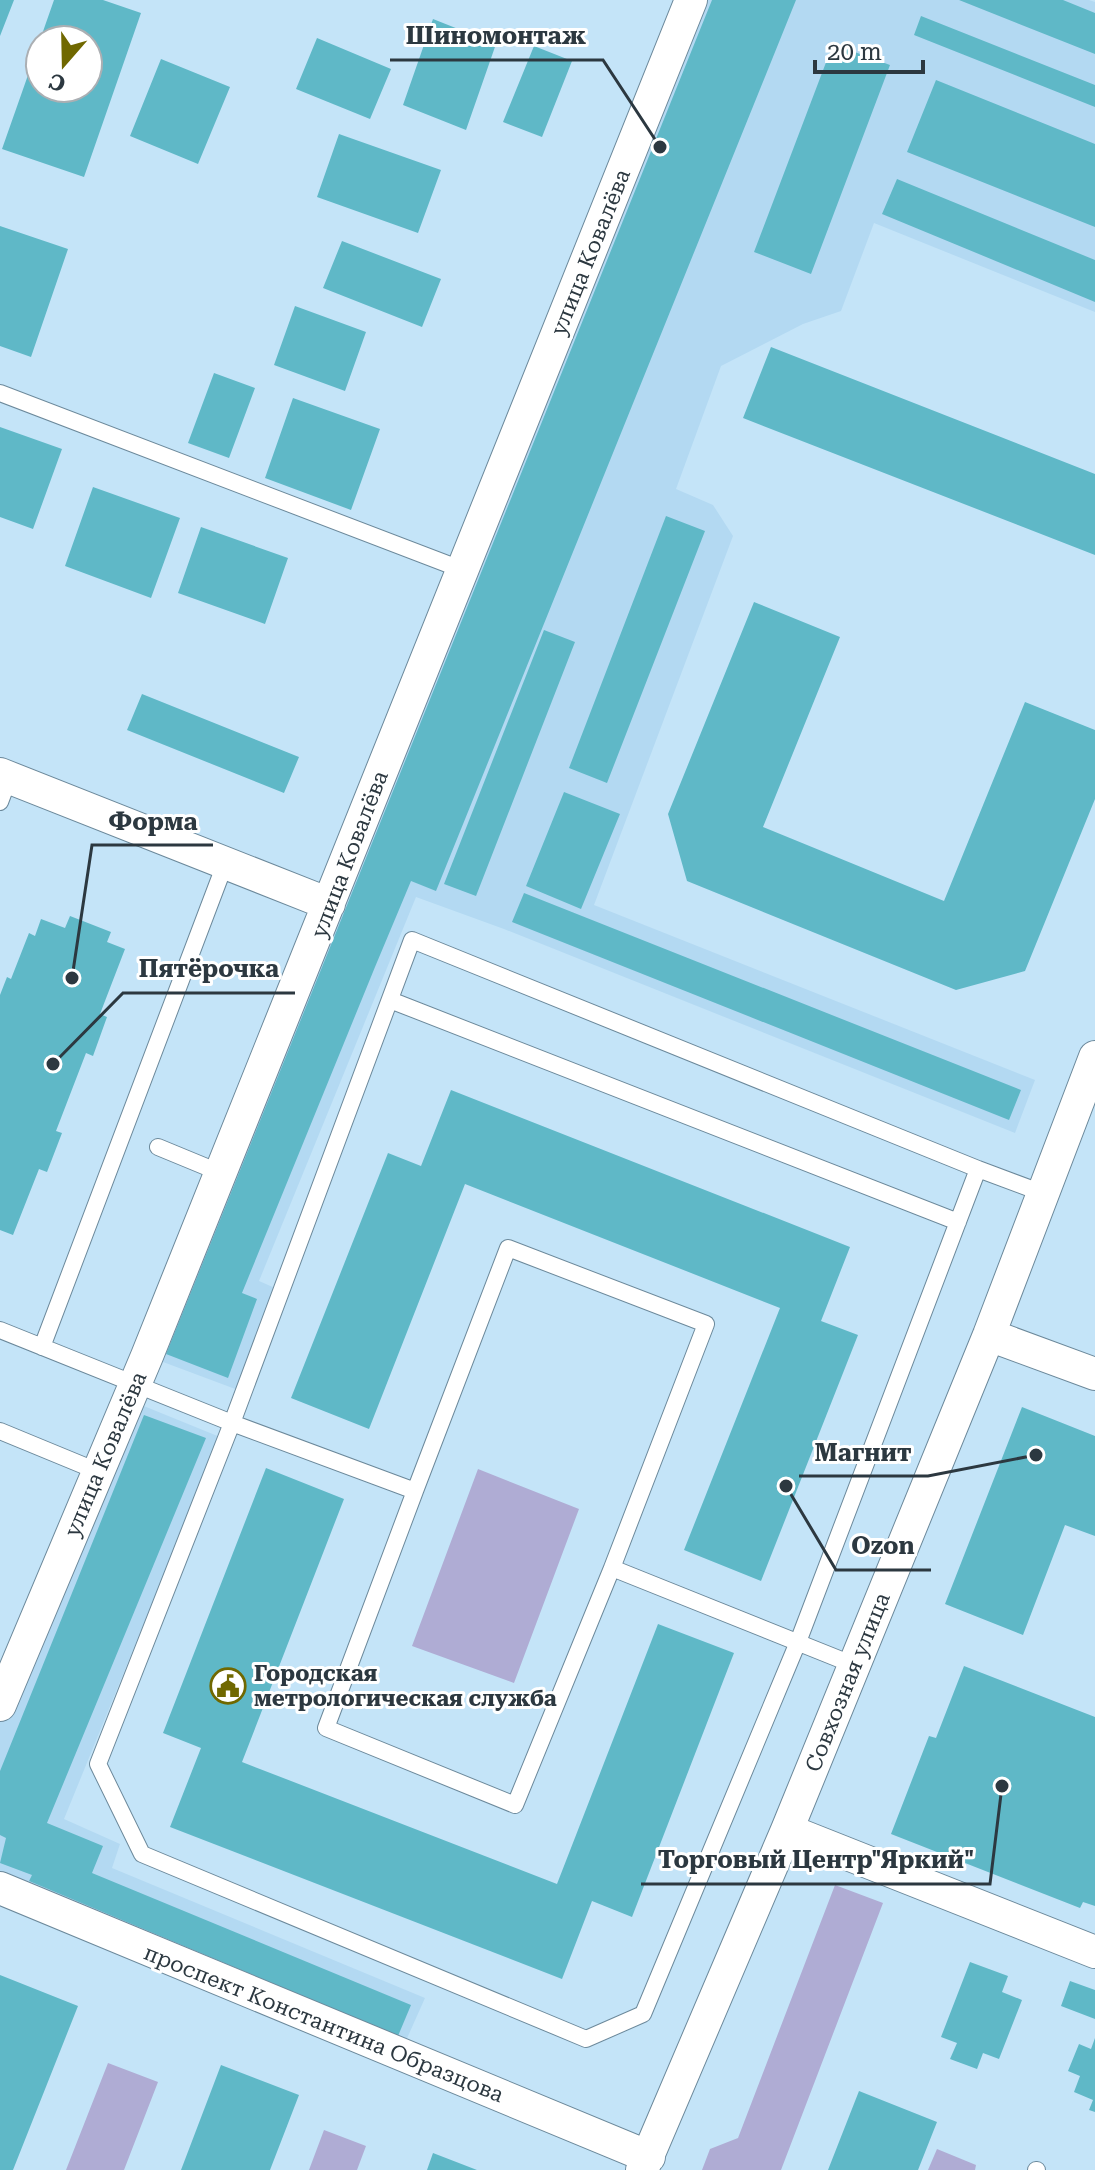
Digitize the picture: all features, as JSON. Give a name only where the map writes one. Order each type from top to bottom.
[{"type":"street","name":"улица Ковалёва","points":[[0,1705],[221,1173],[691,0]]},
{"type":"street","points":[[3,785],[329,904]]},
{"type":"street","name":"Совхозная улица","points":[[645,2164],[787,1830],[989,1335],[1095,1057]]},
{"type":"street","points":[[989,1335],[1095,1374]]},
{"type":"street","points":[[787,1830],[1095,1952]]},
{"type":"street","name":"проспект Константина Образцова","points":[[0,1888],[645,2164]]},
{"type":"lane","points":[[0,393],[463,570]]},
{"type":"lane","points":[[42,1347],[225,864]]},
{"type":"lane","points":[[978,1169],[798,1642],[643,2014],[586,2039],[142,1854],[98,1764],[232,1423],[412,940],[1045,1194]]},
{"type":"lane","points":[[390,1000],[958,1222]]},
{"type":"lane","points":[[158,1147],[221,1173]]},
{"type":"lane","points":[[508,1248],[706,1324],[612,1568],[515,1805],[326,1728],[415,1491],[508,1248]]},
{"type":"lane","points":[[0,1330],[232,1423],[415,1491]]},
{"type":"lane","points":[[0,1431],[97,1471]]},
{"type":"lane","points":[[612,1568],[854,1665]]},
{"type":"shaded area","points":[[691,0],[1095,2],[1095,312],[874,223],[841,311],[803,324],[721,366],[676,489],[713,505],[733,536],[594,905],[1035,1080],[1015,1133],[504,929],[416,897],[259,1281],[275,1288],[238,1390],[147,1356]]},
{"type":"shaded area","points":[[129,1400],[220,1437],[64,1819],[120,1844],[112,1868],[425,1998],[400,2054],[0,1888],[0,1705]]},
{"type":"shaded area","points":[[478,1469],[579,1509],[514,1683],[412,1646]]},
{"type":"shaded area","points":[[835,1885],[883,1903],[781,2170],[702,2170],[710,2149],[738,2138]]},
{"type":"shaded area","points":[[108,2063],[158,2082],[124,2170],[66,2170]]},
{"type":"shaded area","points":[[324,2130],[366,2146],[357,2170],[309,2170]]},
{"type":"shaded area","points":[[937,2149],[976,2165],[975,2170],[928,2170]]},
{"type":"building","points":[[0,0],[14,0],[0,36]]},
{"type":"building","points":[[54,0],[103,0],[141,13],[84,177],[2,149],[24,86],[24,104],[104,104],[104,24],[46,24]]},
{"type":"building","points":[[712,0],[796,0],[436,891],[411,881],[375,967],[242,1293],[257,1299],[228,1378],[166,1354]]},
{"type":"building","points":[[959,0],[1063,0],[1095,13],[1095,54]]},
{"type":"building","points":[[921,16],[1095,85],[1095,107],[914,35]]},
{"type":"building","points":[[433,19],[496,44],[466,130],[403,105]]},
{"type":"building","points":[[317,38],[391,69],[370,119],[296,89]]},
{"type":"building","points":[[833,44],[890,65],[811,274],[754,252]]},
{"type":"building","points":[[534,46],[572,61],[542,137],[503,122]]},
{"type":"building","points":[[161,59],[230,87],[198,164],[130,136]]},
{"type":"building","points":[[936,80],[1095,144],[1095,227],[907,152]]},
{"type":"building","points":[[339,134],[441,170],[418,233],[317,197]]},
{"type":"building","points":[[897,179],[1095,260],[1095,302],[882,214]]},
{"type":"building","points":[[0,226],[68,249],[31,357],[0,346]]},
{"type":"building","points":[[342,241],[441,279],[422,327],[323,288]]},
{"type":"building","points":[[295,306],[366,332],[345,391],[274,365]]},
{"type":"building","points":[[771,347],[1095,474],[1095,555],[743,418]]},
{"type":"building","points":[[214,373],[255,388],[229,458],[188,443]]},
{"type":"building","points":[[293,398],[380,429],[351,510],[265,478]]},
{"type":"building","points":[[0,427],[62,449],[33,529],[0,517]]},
{"type":"building","points":[[93,487],[180,518],[151,598],[65,566]]},
{"type":"building","points":[[666,516],[705,531],[607,783],[569,768]]},
{"type":"building","points":[[201,527],[288,558],[265,624],[178,593]]},
{"type":"building","points":[[754,602],[840,637],[763,827],[944,901],[1025,702],[1095,730],[1095,799],[1025,971],[956,990],[687,881],[668,814]]},
{"type":"building","points":[[544,630],[575,642],[476,896],[444,884]]},
{"type":"building","points":[[142,694],[299,757],[284,793],[127,730]]},
{"type":"building","points":[[564,792],[620,814],[581,909],[526,886]]},
{"type":"building","points":[[524,893],[1021,1090],[1009,1120],[512,922]]},
{"type":"building","points":[[70,916],[111,932],[107,942],[125,949],[100,1014],[107,1017],[93,1056],[86,1053],[56,1131],[62,1133],[47,1172],[39,1169],[13,1235],[0,1230],[0,995],[7,977],[11,979],[29,933],[35,936],[41,919],[65,928]]},
{"type":"building","points":[[451,1090],[850,1247],[821,1321],[858,1335],[761,1581],[684,1550],[780,1308],[465,1184],[369,1429],[291,1398],[388,1153],[421,1166]]},
{"type":"building","points":[[1022,1407],[1095,1436],[1095,1536],[1065,1525],[1023,1635],[945,1604]]},
{"type":"building","points":[[144,1415],[206,1438],[47,1823],[103,1846],[92,1873],[411,2005],[398,2036],[29,1881],[32,1875],[0,1863],[6,1838],[0,1835],[0,1771]]},
{"type":"building","points":[[266,1468],[344,1499],[242,1762],[557,1884],[658,1624],[734,1653],[632,1917],[592,1901],[562,1979],[170,1827],[201,1748],[163,1733]]},
{"type":"building","points":[[964,1666],[1095,1717],[1095,1906],[1083,1902],[1080,1908],[891,1834],[929,1736],[936,1738]]},
{"type":"building","points":[[970,1962],[1008,1976],[1002,1992],[1022,2000],[999,2059],[983,2053],[977,2069],[950,2059],[957,2043],[941,2037]]},
{"type":"building","points":[[0,1975],[78,2006],[13,2170],[0,2170]]},
{"type":"building","points":[[1070,1981],[1095,1990],[1095,2019],[1061,2006]]},
{"type":"building","points":[[1095,2038],[1095,2112],[1089,2110],[1093,2100],[1074,2092],[1080,2076],[1068,2071],[1079,2044],[1091,2049]]},
{"type":"building","points":[[221,2065],[299,2095],[270,2170],[181,2170]]},
{"type":"building","points":[[859,2091],[937,2122],[918,2170],[828,2170]]},
{"type":"building","points":[[433,2153],[477,2170],[427,2170]]},
{"type":"place","name":"Шиномонтаж","points":[[660,147]]},
{"type":"place","name":"Форма","points":[[72,978]]},
{"type":"place","name":"Пятёрочка","points":[[53,1064]]},
{"type":"place","name":"Магнит","points":[[1036,1455]]},
{"type":"place","name":"Ozon","points":[[786,1486]]},
{"type":"place","name":"Городская метрологическая служба","points":[[228,1686]]},
{"type":"place","name":"Торговый Центр\"Яркий\"","points":[[1002,1786]]}]
